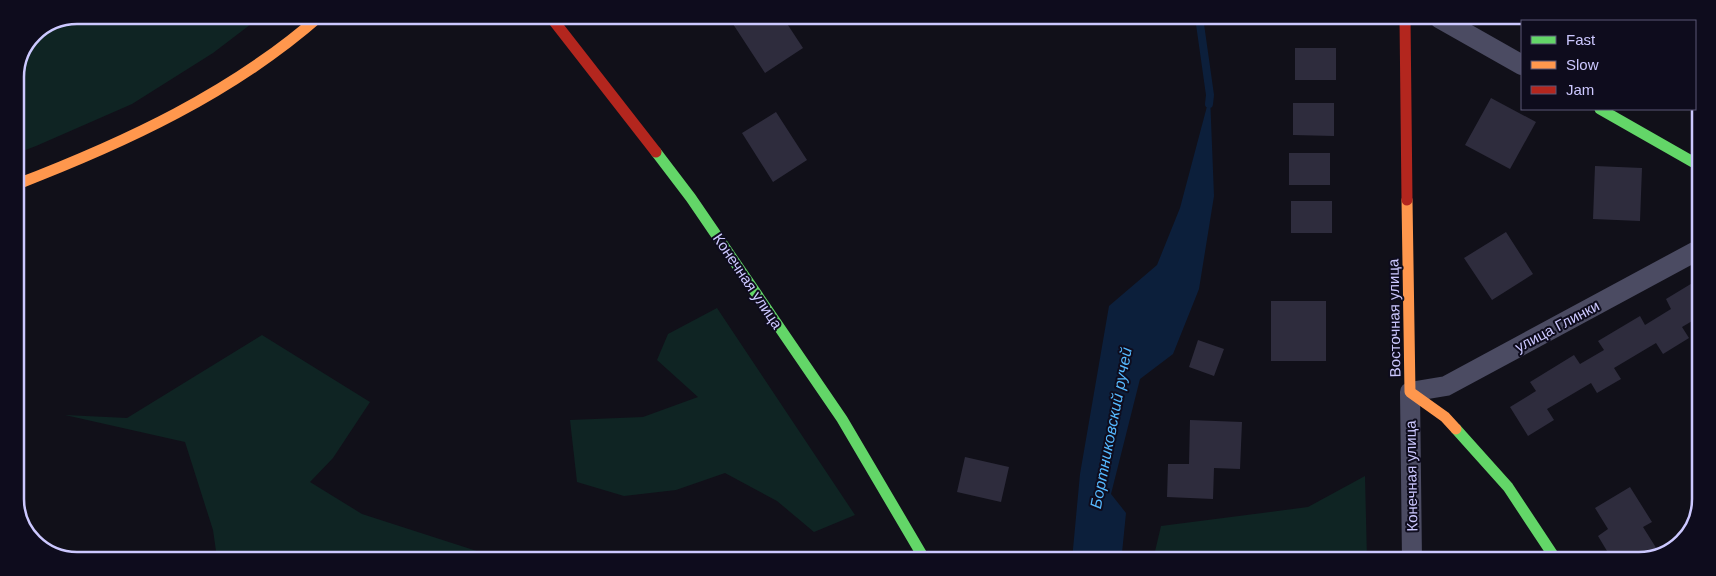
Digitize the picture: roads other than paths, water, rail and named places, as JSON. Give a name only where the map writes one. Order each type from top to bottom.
[{"type":"street","points":[[24,181],[108,148],[195,105],[255,68],[311,24]]},
{"type":"street","name":"Конечная улица","points":[[556,24],[702,214],[842,418],[920,552]]},
{"type":"street","name":"Восточная улица","points":[[1406,24],[1410,392],[1445,417],[1508,487],[1552,552]]},
{"type":"street","points":[[1450,24],[1521,64]]},
{"type":"street","points":[[1602,110],[1692,161]]},
{"type":"street","name":"улица Глинки","points":[[1410,392],[1446,386],[1692,253]]},
{"type":"street","name":"Конечная улица","points":[[1410,392],[1412,552]]},
{"type":"water","points":[[1210,95],[1214,196],[1199,289],[1173,354],[1140,379],[1111,494],[1126,513],[1122,552],[1073,552],[1080,474],[1109,306],[1157,265],[1180,208]]},
{"type":"waterway","name":"Бортниковский ручей","points":[[1200,24],[1210,95],[1209,104]]}]
